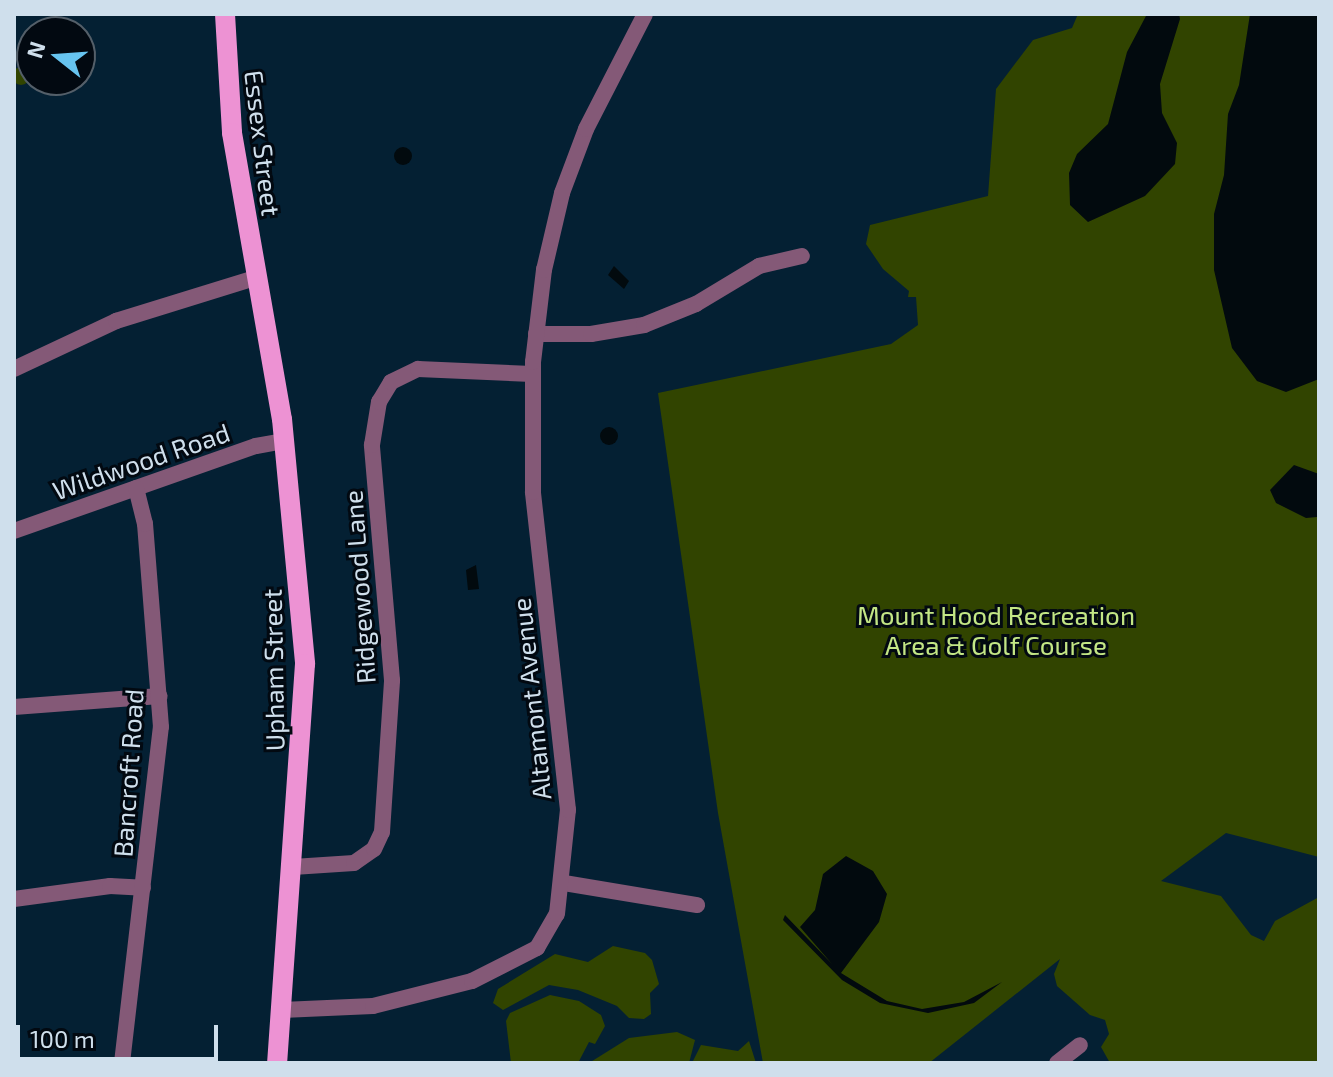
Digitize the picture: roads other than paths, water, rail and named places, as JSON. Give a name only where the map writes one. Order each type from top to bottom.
[{"type":"main road","name":"Essex Street","points":[[225,14],[232,133],[255,278]]},
{"type":"main road","name":"Upham Street","points":[[255,278],[285,441],[305,693],[277,1063]]},
{"type":"street","name":"Altamont Avenue","points":[[282,1010],[383,1004],[497,972],[544,940],[564,883],[567,793],[533,492],[532,374],[536,334],[549,247],[568,174],[645,14]]},
{"type":"street","points":[[536,334],[591,334],[644,325],[696,304],[759,266],[802,256]]},
{"type":"street","points":[[14,369],[116,321],[255,278]]},
{"type":"street","name":"Ridgewood Lane","points":[[293,867],[354,863],[374,849],[382,832],[392,680],[372,445],[379,402],[391,382],[418,369],[532,374]]},
{"type":"street","name":"Wildwood Road","points":[[14,531],[285,441]]},
{"type":"street","name":"Bancroft Road","points":[[122,1063],[143,888],[160,696],[145,524],[136,488]]},
{"type":"street","points":[[14,707],[160,696]]},
{"type":"street","points":[[564,883],[697,905]]},
{"type":"street","points":[[14,899],[110,886],[143,888]]},
{"type":"street","points":[[1057,1063],[1080,1045]]},
{"type":"park label","name":"Mount Hood Recreation Area & Golf Course","points":[[996,630]]}]
